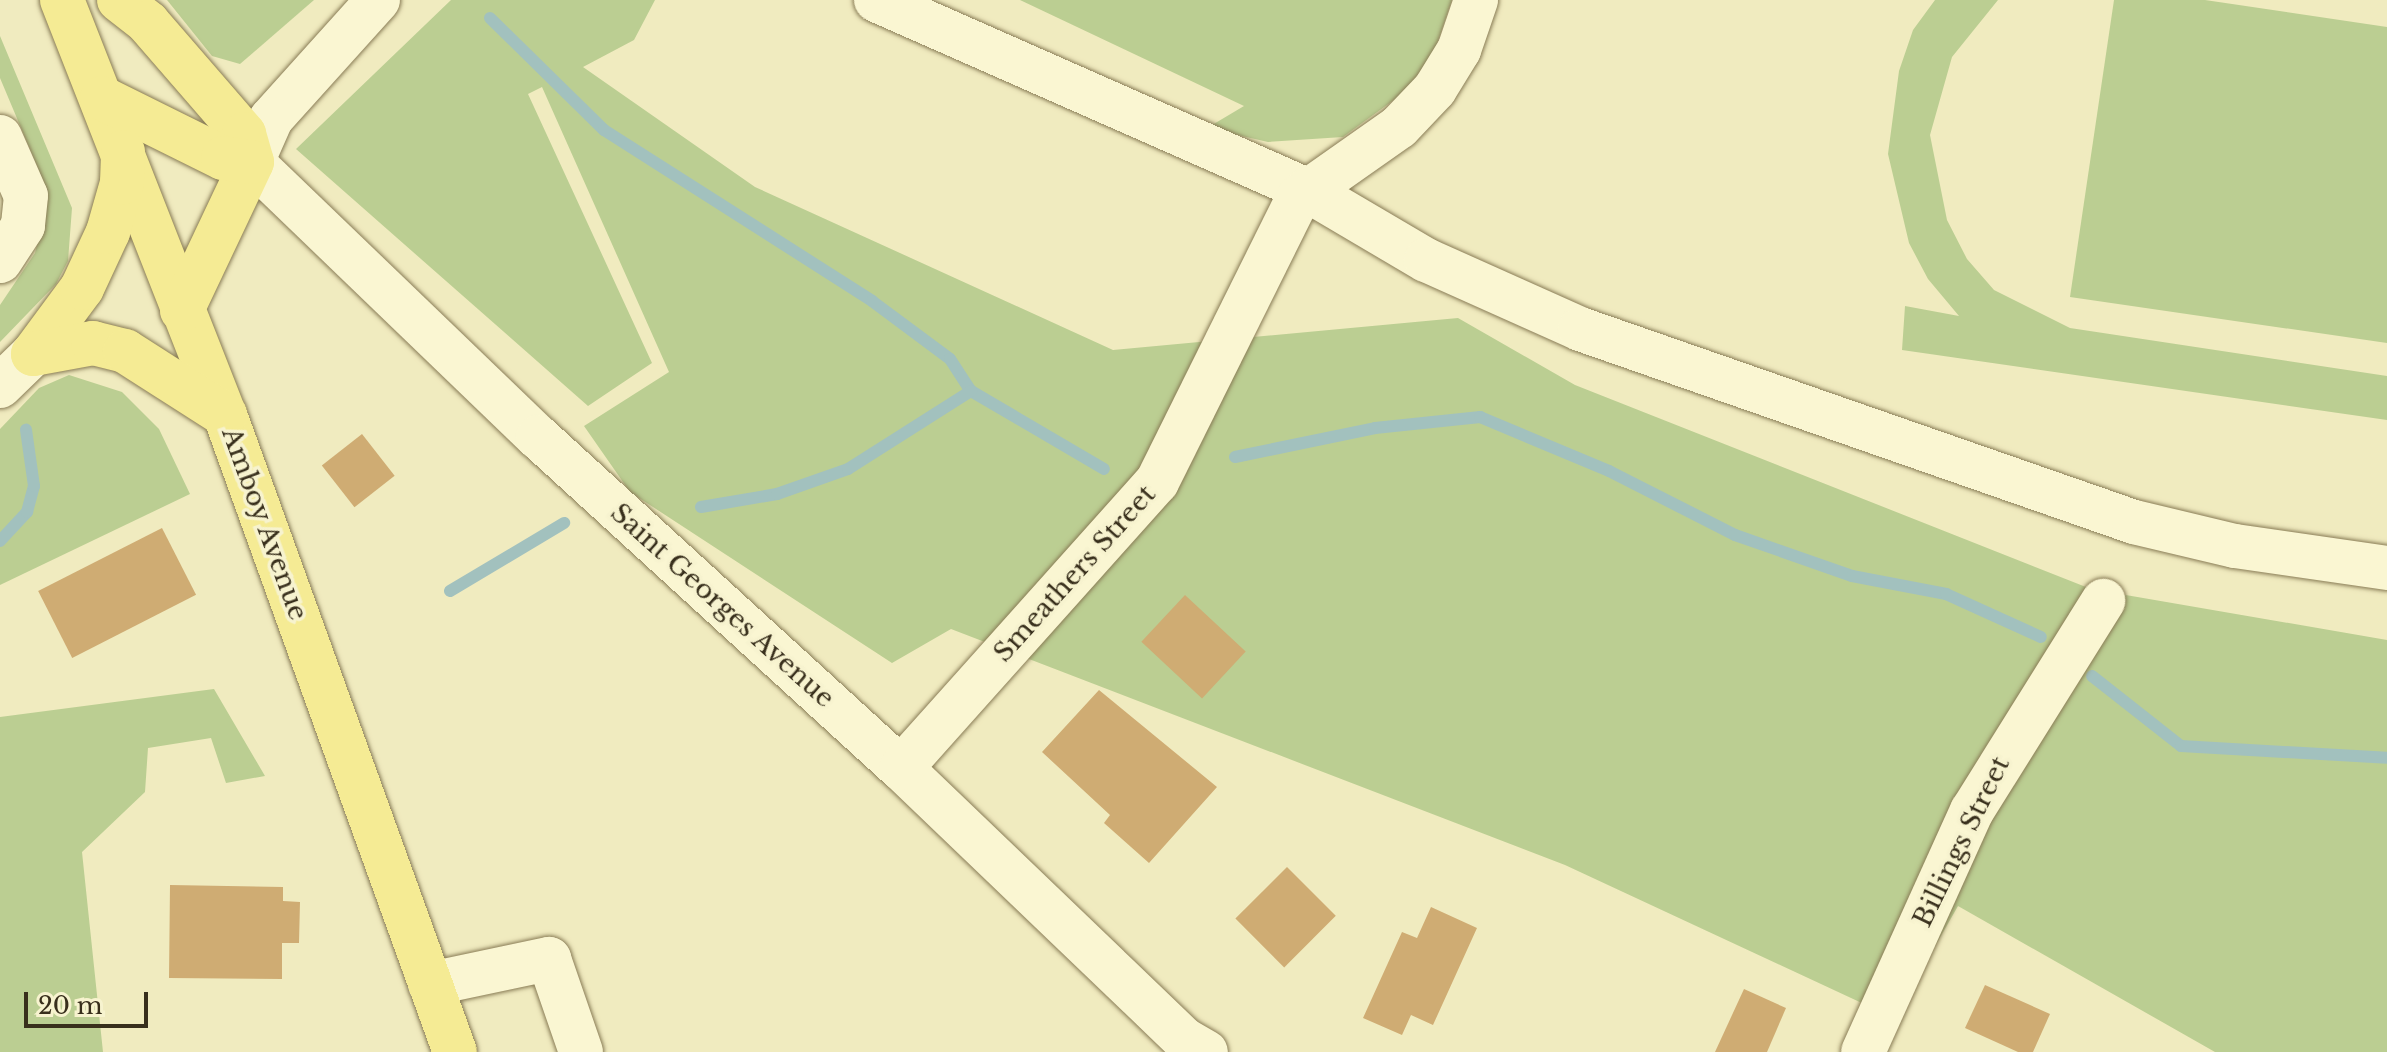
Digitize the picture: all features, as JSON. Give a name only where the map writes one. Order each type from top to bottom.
[{"type":"main road","name":"Amboy Avenue","points":[[62,0],[225,415],[455,1052]]},
{"type":"main road","points":[[119,0],[148,23],[244,134],[252,162],[182,310]]},
{"type":"main road","points":[[102,98],[223,158],[252,162]]},
{"type":"main road","points":[[33,354],[82,288],[108,232],[122,183],[123,151]]},
{"type":"main road","points":[[33,354],[93,343],[125,351],[225,415]]},
{"type":"street","points":[[252,162],[271,119],[378,0]]},
{"type":"street","points":[[876,0],[1307,190],[1426,260],[1580,329],[2059,499],[2235,546],[2387,568]]},
{"type":"street","points":[[1307,190],[1399,127],[1435,89],[1459,50],[1476,0]]},
{"type":"street","points":[[0,137],[26,196],[23,226],[0,261]]},
{"type":"street","name":"Saint Georges Avenue","points":[[252,162],[538,437],[901,768],[1192,1048]]},
{"type":"street","name":"Smeathers Street","points":[[901,768],[1157,482],[1307,190]]},
{"type":"street","points":[[0,386],[33,354]]},
{"type":"street","name":"Billings Street","points":[[1863,1052],[1972,811],[2103,601]]},
{"type":"street","points":[[430,984],[549,959],[581,1052]]},
{"type":"green space","points":[[167,0],[314,0],[240,64],[212,56]]},
{"type":"green space","points":[[451,0],[655,0],[634,40],[583,67],[755,187],[1113,350],[1458,318],[1575,385],[2091,589],[2387,640],[2387,1052],[2215,1052],[1958,906],[1894,1018],[1565,865],[951,629],[892,663],[630,492],[584,426],[669,372],[542,87],[528,94],[652,363],[588,406],[296,149]]},
{"type":"green space","points":[[1020,0],[1452,0],[1435,50],[1406,91],[1343,137],[1268,142],[1207,128],[1244,106]]},
{"type":"green space","points":[[1935,0],[1998,0],[1952,57],[1930,135],[1947,220],[1967,259],[1994,290],[2070,328],[2387,376],[2387,420],[1902,350],[1905,306],[1959,316],[1928,279],[1909,243],[1888,154],[1899,71],[1913,30]]},
{"type":"green space","points":[[2114,0],[2205,0],[2387,27],[2387,343],[2070,297]]},
{"type":"green space","points":[[0,36],[72,208],[68,261],[56,284],[0,342],[0,305],[35,253],[44,215],[40,173],[0,78]]},
{"type":"green space","points":[[69,375],[122,392],[159,429],[190,494],[0,585],[0,429],[39,388]]},
{"type":"green space","points":[[214,689],[265,776],[226,783],[211,738],[148,748],[145,792],[82,852],[103,1052],[0,1052],[0,717]]},
{"type":"building","points":[[362,434],[395,476],[354,507],[322,465]]},
{"type":"building","points":[[162,528],[196,595],[72,658],[38,591]]},
{"type":"building","points":[[1185,595],[1246,652],[1202,698],[1141,642]]},
{"type":"building","points":[[1099,690],[1217,787],[1149,863],[1104,823],[1110,815],[1042,752]]},
{"type":"building","points":[[1287,867],[1336,916],[1284,967],[1235,919]]},
{"type":"building","points":[[170,885],[283,887],[283,901],[300,902],[299,943],[282,943],[282,979],[169,978]]},
{"type":"building","points":[[1431,907],[1477,928],[1433,1025],[1411,1015],[1402,1035],[1363,1018],[1402,932],[1417,938]]},
{"type":"building","points":[[1985,985],[2050,1014],[2033,1052],[2018,1052],[1965,1028]]},
{"type":"building","points":[[1744,989],[1786,1008],[1767,1052],[1715,1052]]},
{"type":"waterway","points":[[490,18],[604,130],[872,301],[950,359],[971,391],[1104,469]]},
{"type":"waterway","points":[[701,507],[777,494],[848,469],[971,391]]},
{"type":"waterway","points":[[1235,457],[1375,428],[1480,417],[1609,471],[1735,535],[1852,576],[1946,594],[2041,637]]},
{"type":"waterway","points":[[0,541],[27,512],[34,486],[26,430]]},
{"type":"waterway","points":[[450,591],[564,523]]},
{"type":"waterway","points":[[2092,676],[2181,746],[2387,758]]}]
